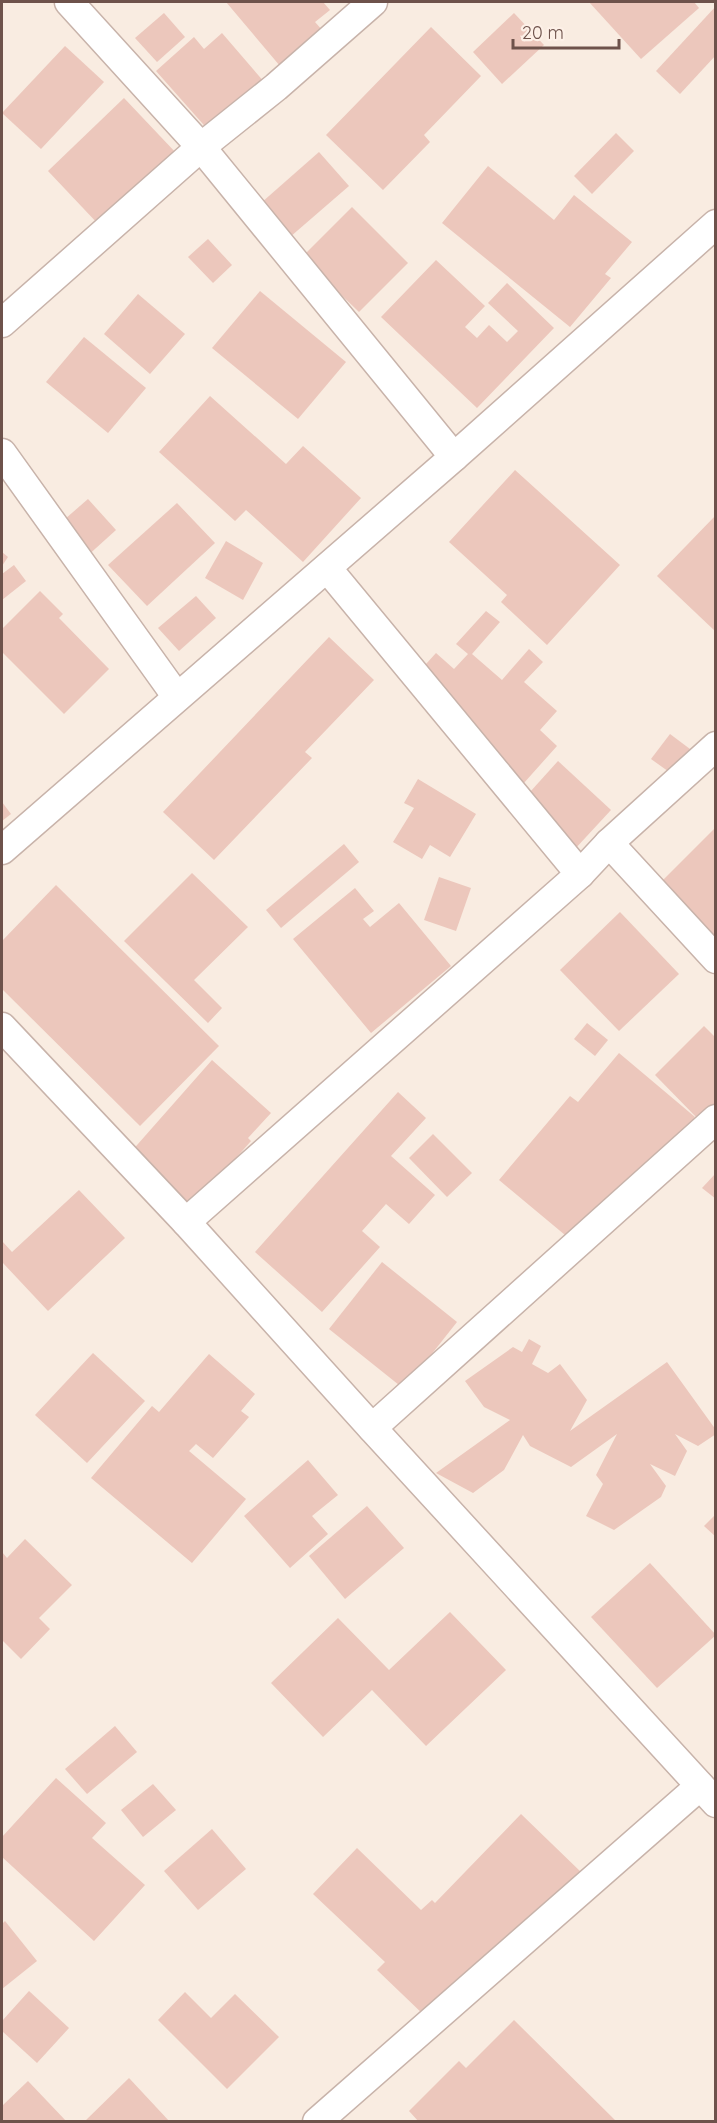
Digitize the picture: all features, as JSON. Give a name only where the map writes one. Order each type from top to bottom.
[{"type":"street","points":[[69,2],[201,147],[454,457]]},
{"type":"street","points":[[2,323],[201,147],[276,87],[374,2]]},
{"type":"street","points":[[2,850],[714,229]]},
{"type":"street","points":[[2,453],[177,697]]},
{"type":"street","points":[[327,567],[580,874]]},
{"type":"street","points":[[186,1222],[580,874],[609,843],[716,746]]},
{"type":"street","points":[[609,843],[716,959]]},
{"type":"street","points":[[2,1027],[186,1222],[708,1794],[317,2121]]},
{"type":"street","points":[[372,1428],[716,1119]]},
{"type":"building","points":[[226,2],[323,2],[330,10],[315,22],[323,31],[280,66]]},
{"type":"building","points":[[589,2],[694,2],[699,8],[641,59]]},
{"type":"building","points":[[716,6],[716,55],[680,94],[656,71]]},
{"type":"building","points":[[164,13],[185,37],[157,62],[135,38]]},
{"type":"building","points":[[514,13],[544,45],[502,84],[473,52]]},
{"type":"building","points":[[431,27],[481,76],[424,135],[430,142],[383,190],[326,135]]},
{"type":"building","points":[[222,33],[265,83],[210,132],[156,71],[194,37],[204,49]]},
{"type":"building","points":[[65,46],[104,82],[41,149],[2,113]]},
{"type":"building","points":[[124,98],[177,154],[100,226],[48,171]]},
{"type":"building","points":[[616,133],[634,151],[592,194],[574,176]]},
{"type":"building","points":[[319,152],[349,186],[290,237],[261,203]]},
{"type":"building","points":[[488,166],[554,220],[574,195],[632,242],[605,274],[611,278],[570,327],[442,223]]},
{"type":"building","points":[[352,207],[408,263],[359,312],[302,257]]},
{"type":"building","points":[[208,239],[232,265],[213,283],[188,257]]},
{"type":"building","points":[[436,260],[485,306],[465,327],[477,338],[489,325],[507,342],[518,331],[488,303],[507,283],[554,328],[477,408],[381,317]]},
{"type":"building","points":[[260,291],[346,362],[298,419],[212,348]]},
{"type":"building","points":[[138,294],[185,334],[150,374],[104,334]]},
{"type":"building","points":[[84,337],[146,388],[108,433],[46,382]]},
{"type":"building","points":[[210,396],[286,464],[303,446],[361,498],[303,562],[246,510],[235,521],[159,452]]},
{"type":"building","points":[[515,470],[620,565],[547,645],[501,602],[507,595],[449,542]]},
{"type":"building","points":[[88,499],[116,530],[85,558],[57,526]]},
{"type":"building","points":[[177,503],[215,543],[147,606],[108,565]]},
{"type":"building","points":[[716,515],[716,632],[657,576]]},
{"type":"building","points":[[226,541],[263,563],[243,600],[205,578]]},
{"type":"building","points":[[2,552],[8,557],[2,566]]},
{"type":"building","points":[[14,565],[26,581],[2,600],[2,574]]},
{"type":"building","points":[[40,591],[63,614],[59,618],[109,669],[64,714],[2,652],[2,629]]},
{"type":"building","points":[[196,596],[216,618],[179,651],[158,628]]},
{"type":"building","points":[[486,611],[500,622],[472,654],[502,680],[529,649],[543,662],[524,682],[557,711],[540,730],[557,746],[515,793],[460,736],[406,686],[436,653],[454,669],[468,654],[456,644]]},
{"type":"building","points":[[329,637],[374,680],[305,752],[312,758],[214,860],[163,812]]},
{"type":"building","points":[[670,734],[690,749],[672,774],[651,759]]},
{"type":"building","points":[[558,761],[611,810],[574,850],[521,802]]},
{"type":"building","points":[[418,779],[476,814],[450,857],[430,845],[422,859],[393,842],[414,808],[404,803]]},
{"type":"building","points":[[2,802],[11,814],[2,821]]},
{"type":"building","points":[[714,829],[716,831],[716,954],[652,891]]},
{"type":"building","points":[[344,844],[359,862],[281,928],[266,910]]},
{"type":"building","points":[[192,873],[248,927],[194,980],[222,1008],[208,1023],[124,941]]},
{"type":"building","points":[[439,877],[471,888],[456,931],[424,920]]},
{"type":"building","points":[[56,885],[219,1046],[140,1126],[2,989],[2,941]]},
{"type":"building","points":[[355,888],[374,911],[363,919],[370,927],[399,903],[451,966],[371,1033],[293,939]]},
{"type":"building","points":[[620,912],[679,974],[619,1031],[560,970]]},
{"type":"building","points":[[587,1023],[608,1040],[595,1056],[574,1039]]},
{"type":"building","points":[[704,1026],[716,1038],[716,1105],[699,1120],[655,1075]]},
{"type":"building","points":[[619,1053],[695,1117],[583,1250],[499,1180],[570,1096],[578,1102]]},
{"type":"building","points":[[212,1060],[271,1113],[248,1138],[251,1141],[192,1208],[130,1153]]},
{"type":"building","points":[[398,1092],[426,1118],[391,1156],[435,1195],[409,1224],[386,1204],[362,1231],[380,1247],[322,1312],[255,1252]]},
{"type":"building","points":[[433,1134],[472,1173],[447,1197],[409,1158]]},
{"type":"building","points":[[716,1173],[716,1199],[702,1188]]},
{"type":"building","points":[[79,1190],[125,1238],[48,1311],[3,1263],[2,1265],[2,1241],[12,1252]]},
{"type":"building","points":[[382,1262],[457,1322],[404,1389],[329,1329]]},
{"type":"building","points":[[529,1339],[541,1346],[532,1364],[548,1373],[560,1364],[587,1400],[570,1431],[667,1362],[716,1430],[716,1434],[698,1446],[675,1434],[687,1451],[675,1476],[650,1464],[666,1486],[661,1497],[614,1530],[586,1516],[603,1484],[596,1475],[617,1434],[571,1467],[530,1446],[523,1435],[504,1470],[473,1493],[436,1473],[510,1420],[484,1407],[465,1381],[513,1347],[522,1352]]},
{"type":"building","points":[[93,1353],[145,1401],[87,1463],[35,1415]]},
{"type":"building","points":[[209,1354],[255,1394],[241,1411],[249,1417],[213,1458],[196,1444],[189,1451],[246,1499],[192,1563],[91,1478],[152,1406],[159,1412]]},
{"type":"building","points":[[308,1460],[338,1495],[312,1516],[328,1534],[290,1568],[244,1516]]},
{"type":"building","points":[[367,1506],[404,1548],[345,1599],[309,1556]]},
{"type":"building","points":[[716,1514],[716,1537],[704,1526]]},
{"type":"building","points":[[25,1539],[72,1585],[39,1618],[50,1629],[21,1659],[2,1640],[2,1552],[7,1558]]},
{"type":"building","points":[[650,1563],[716,1635],[657,1688],[591,1617]]},
{"type":"building","points":[[450,1612],[506,1670],[426,1746],[372,1690],[323,1737],[271,1683],[338,1618],[389,1670]]},
{"type":"building","points":[[115,1726],[137,1752],[87,1794],[65,1769]]},
{"type":"building","points":[[56,1778],[106,1823],[92,1838],[145,1885],[94,1941],[2,1857],[2,1837]]},
{"type":"building","points":[[153,1784],[176,1810],[143,1837],[121,1810]]},
{"type":"building","points":[[521,1814],[582,1873],[426,2017],[377,1970],[385,1962],[313,1894],[357,1848],[421,1910],[432,1900],[435,1903]]},
{"type":"building","points":[[212,1829],[246,1869],[198,1910],[164,1871]]},
{"type":"building","points":[[5,1921],[37,1961],[2,1989],[2,1924]]},
{"type":"building","points":[[29,1991],[69,2028],[37,2063],[2,2031],[2,2021]]},
{"type":"building","points":[[185,1992],[211,2018],[235,1994],[279,2037],[227,2089],[158,2020]]},
{"type":"building","points":[[514,2020],[617,2122],[419,2122],[409,2111],[459,2061],[466,2068]]},
{"type":"building","points":[[129,2078],[170,2122],[84,2122]]},
{"type":"building","points":[[28,2081],[67,2122],[2,2122],[2,2106]]}]
